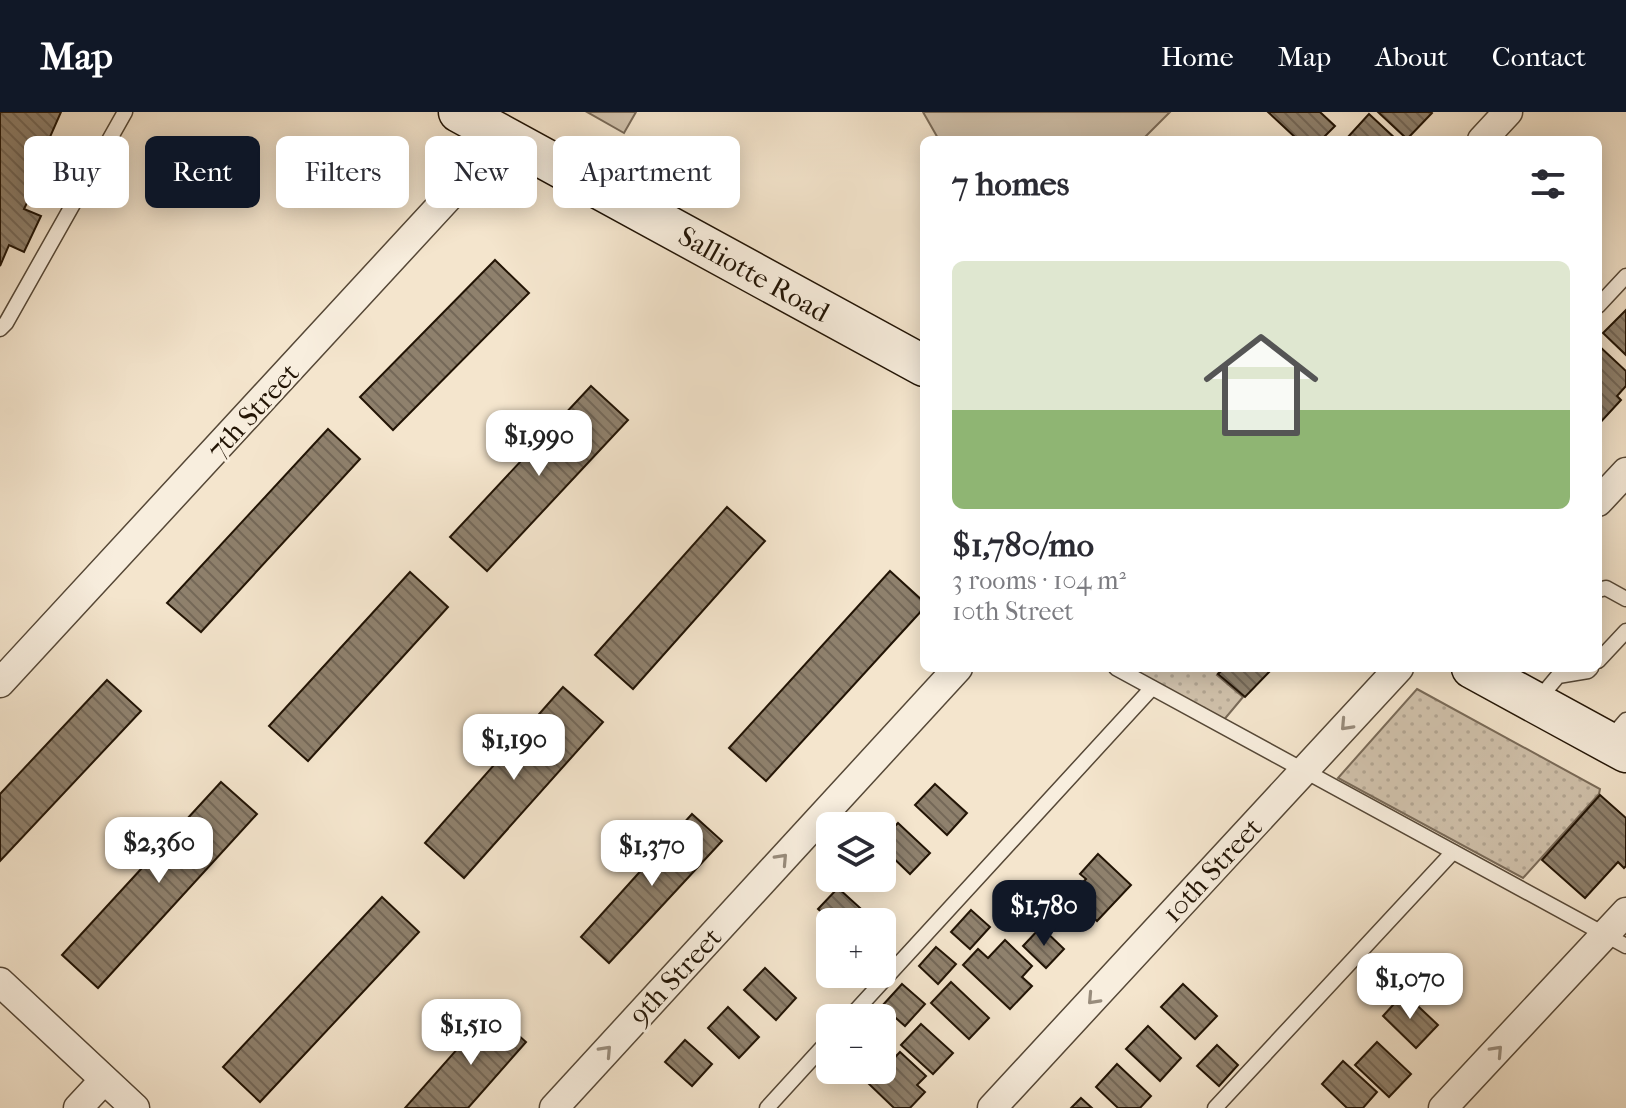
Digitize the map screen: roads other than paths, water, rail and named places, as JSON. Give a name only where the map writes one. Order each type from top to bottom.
[{"type":"street","name":"Salliotte Road","points":[[459,112],[502,136]]},
{"type":"street","points":[[1486,136],[1508,112]]},
{"type":"street","name":"Salliotte Road","points":[[537,155],[920,364]]},
{"type":"street","name":"7th Street","points":[[0,683],[438,208]]},
{"type":"street","points":[[1602,498],[1626,472]]},
{"type":"street","name":"9th Street","points":[[554,1108],[954,672]]},
{"type":"street","name":"10th Street","points":[[992,1108],[1395,672]]},
{"type":"street","points":[[1495,672],[1551,682],[1620,738]]},
{"type":"street","points":[[1443,1108],[1616,940],[1626,912]]},
{"type":"street","points":[[0,982],[135,1108]]},
{"type":"street","points":[[78,1108],[104,1080]]},
{"type":"lane","points":[[0,329],[125,112]]},
{"type":"lane","points":[[1602,302],[1626,276]]},
{"type":"lane","points":[[1602,589],[1606,588],[1626,599]]},
{"type":"lane","points":[[1602,657],[1626,631]]},
{"type":"lane","points":[[1123,672],[1616,940]]},
{"type":"lane","points":[[1551,682],[1585,672]]},
{"type":"lane","points":[[862,1004],[1152,688]]},
{"type":"lane","points":[[1215,1108],[1453,852]]},
{"type":"lane","points":[[767,1108],[816,1054]]}]
